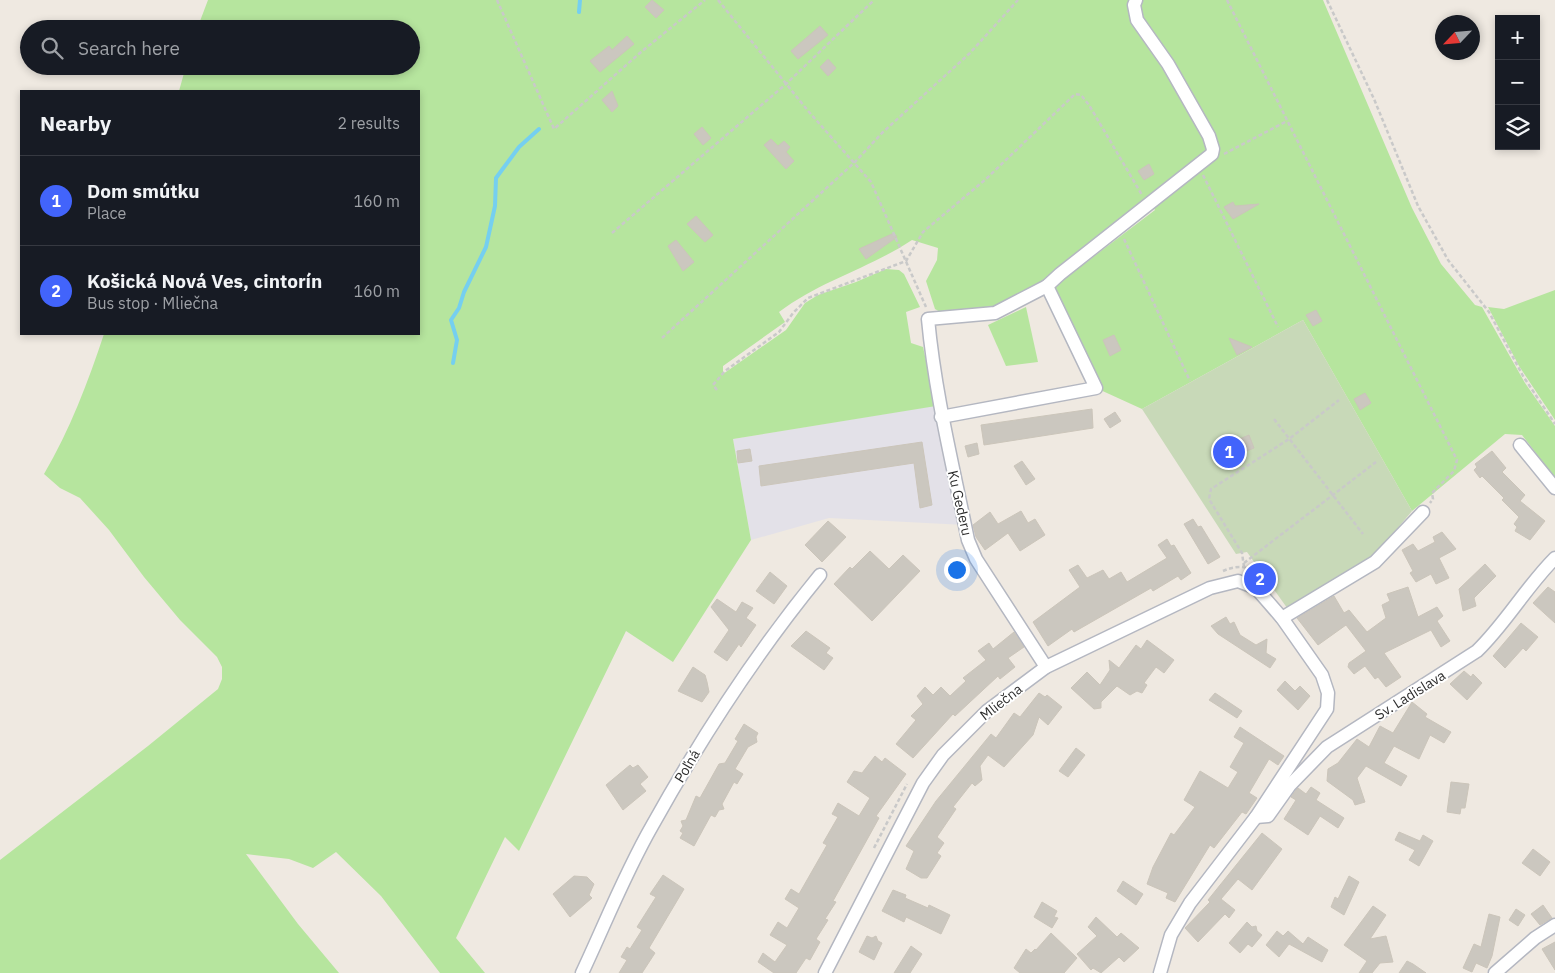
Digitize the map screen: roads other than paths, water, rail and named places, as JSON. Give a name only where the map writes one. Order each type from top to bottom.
[{"type":"street","points":[[941,417],[1096,388],[1047,286],[1148,204],[1199,167],[1212,154],[1213,149],[1209,136],[1168,64],[1136,20],[1134,5],[1136,0]]},
{"type":"street","name":"Ku Gederu","points":[[1046,667],[976,559],[968,540],[941,417],[928,319],[995,313],[1047,286]]},
{"type":"street","points":[[1520,445],[1555,488]]},
{"type":"street","points":[[1282,618],[1375,562],[1423,512]]},
{"type":"street","name":"Sv. Ladislava","points":[[1256,817],[1268,816],[1290,785],[1327,747],[1477,651],[1496,632],[1542,571],[1555,558]]},
{"type":"street","name":"Poľná","points":[[582,973],[651,828],[689,762],[776,628],[820,575]]},
{"type":"street","name":"Mliečna","points":[[825,973],[923,783],[943,755],[987,711],[1046,667],[1194,595],[1232,581],[1243,582],[1256,588],[1282,618]]},
{"type":"street","name":"Sv. Ladislava","points":[[1160,973],[1171,935],[1190,903],[1256,817],[1323,718],[1328,701],[1327,685],[1282,618]]},
{"type":"street","points":[[1495,973],[1535,938],[1555,925]]},
{"type":"waterway","points":[[579,12],[580,0]]},
{"type":"waterway","points":[[453,363],[457,340],[451,320],[459,308],[464,292],[486,247],[495,206],[496,178],[519,147],[539,129]]},
{"type":"place","name":"Dom smútku","points":[[1229,452]]},
{"type":"place","name":"Košická Nová Ves, cintorín","points":[[1260,579]]}]
